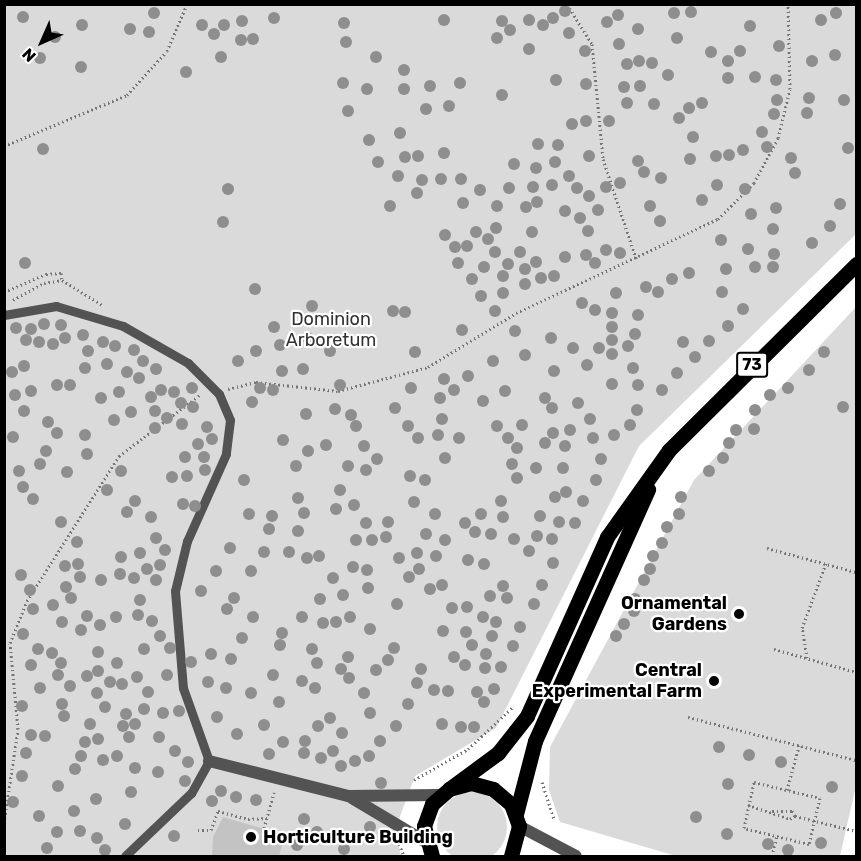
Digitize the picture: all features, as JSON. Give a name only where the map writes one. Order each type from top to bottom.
[{"type":"main road","name":"73","points":[[427,851],[426,815],[444,792],[498,753],[527,716],[607,537],[694,422],[856,264]]},
{"type":"main road","name":"73","points":[[511,856],[535,741],[655,472]]},
{"type":"main road","points":[[444,792],[483,784],[503,795],[518,820]]},
{"type":"street","points":[[209,761],[348,796],[444,792]]},
{"type":"street","points":[[348,796],[427,851]]},
{"type":"street","points":[[518,820],[576,856]]},
{"type":"lane","points":[[4,315],[56,306],[107,320],[165,348],[211,384],[219,394],[230,420],[226,454],[180,560],[174,612],[183,688],[209,761],[191,793],[125,856]]},
{"type":"path","points":[[4,146],[127,95],[167,51],[187,4]]},
{"type":"path","points":[[567,4],[592,44],[603,159],[638,261]]},
{"type":"path","points":[[219,394],[236,384],[256,382],[338,391],[428,367],[516,314],[638,261],[718,219],[754,183],[778,138],[790,89],[788,4]]},
{"type":"path","points":[[4,292],[46,274],[61,273],[62,280]]},
{"type":"path","points":[[4,823],[18,729],[10,643],[27,601],[119,456],[211,384]]},
{"type":"path","points":[[767,548],[856,572]]},
{"type":"path","points":[[807,658],[802,628],[826,564]]},
{"type":"path","points":[[774,649],[856,672]]},
{"type":"path","points":[[403,783],[468,749],[519,702]]},
{"type":"path","points":[[688,717],[856,760]]},
{"type":"path","points":[[787,791],[799,746]]},
{"type":"path","points":[[264,828],[278,778]]},
{"type":"path","points":[[754,782],[787,791],[820,798],[809,844],[744,828],[754,782]]},
{"type":"path","points":[[748,805],[856,831]]},
{"type":"path","points":[[198,830],[211,830],[218,811],[248,819],[267,818]]},
{"type":"path","points":[[770,811],[792,811],[795,816]]},
{"type":"path","points":[[772,856],[777,836]]},
{"type":"green space","name":"Dominion Arboretum","points":[[5,5],[856,5],[856,234],[639,446],[496,728],[415,776],[395,830],[401,856],[5,856]]},
{"type":"green space","name":"Ornamental Gardens","points":[[856,307],[856,786],[840,856],[676,856],[560,822],[549,790],[550,747],[694,480]]},
{"type":"green space","points":[[479,792],[492,798],[501,807],[505,813],[507,827],[505,841],[497,852],[486,860],[465,862],[447,852],[439,841],[437,820],[447,802],[458,794]]},
{"type":"building","name":"Horticulture Building","points":[[223,817],[285,835],[279,856],[212,856],[213,837]]},
{"type":"place","name":"Ornamental Gardens","points":[[739,614]]},
{"type":"place","name":"Central Experimental Farm","points":[[714,681]]},
{"type":"place","name":"Horticulture Building","points":[[251,837]]}]
